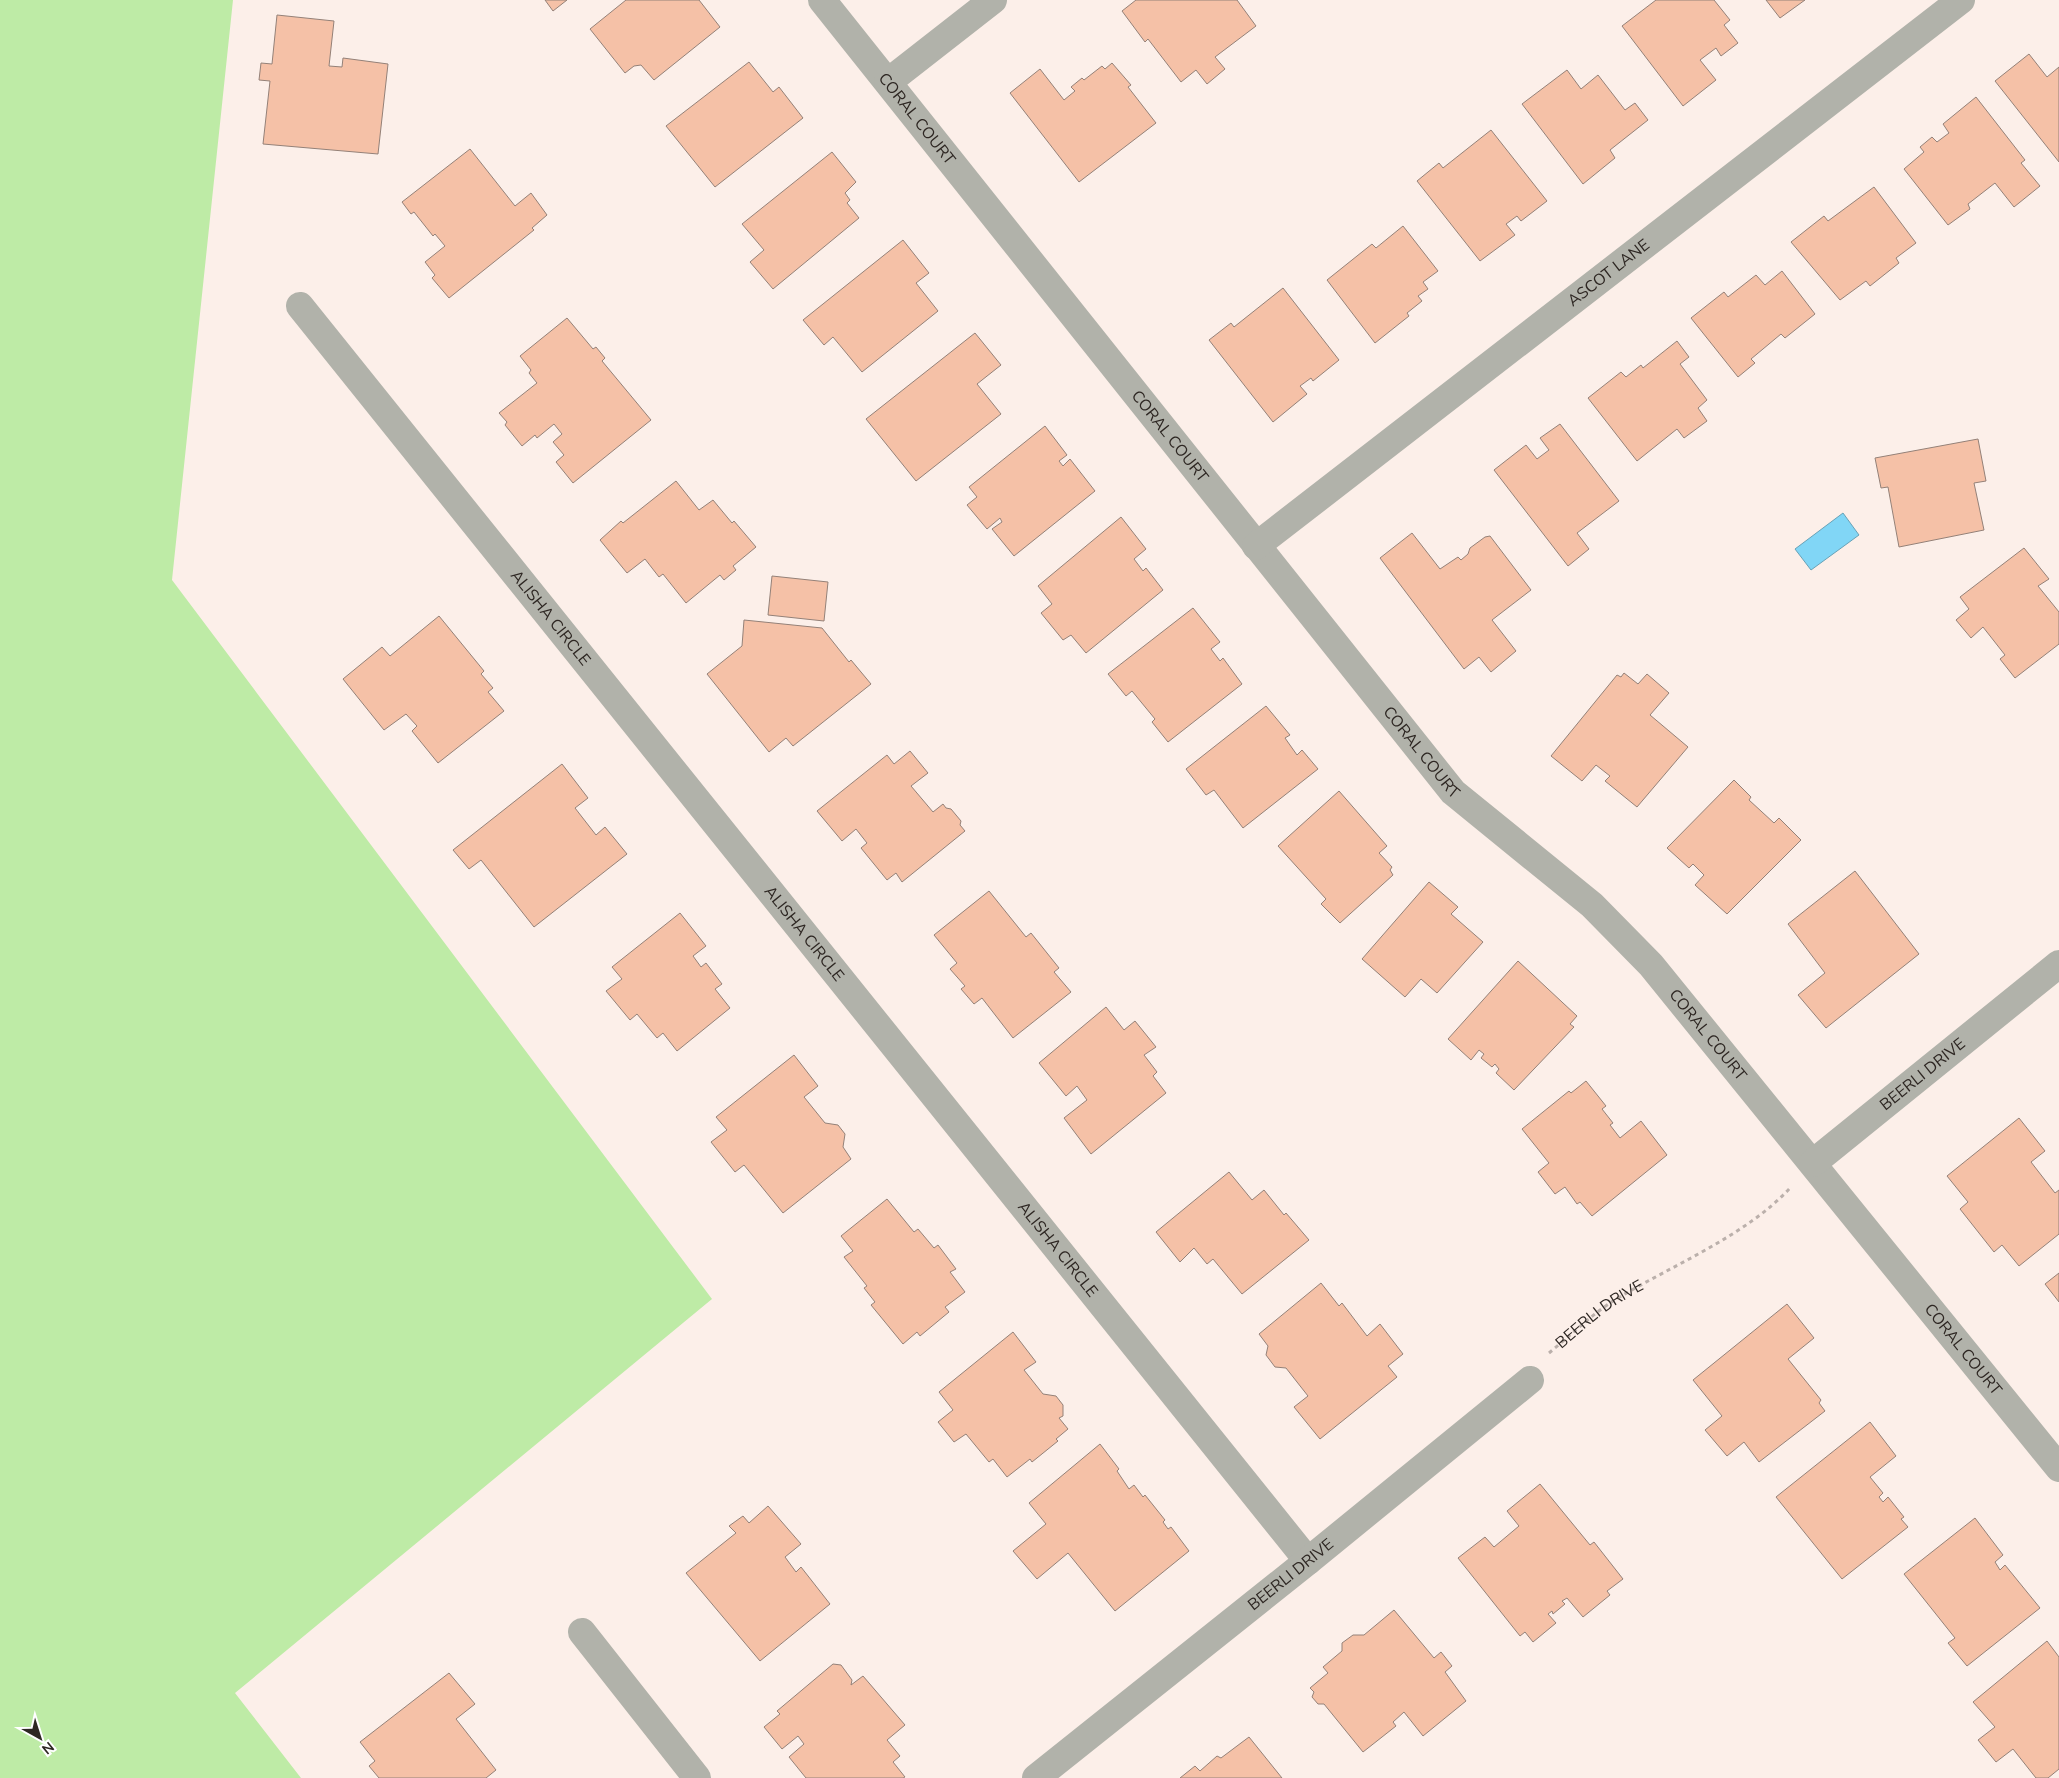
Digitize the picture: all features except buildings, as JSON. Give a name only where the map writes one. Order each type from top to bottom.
[{"type":"street","name":"CORAL COURT","points":[[822,0],[1453,792],[1592,905],[1651,965],[2059,1468]]},
{"type":"street","points":[[888,82],[993,0]]},
{"type":"street","name":"ASCOT LANE","points":[[1256,546],[1961,0]]},
{"type":"street","name":"ALISHA CIRCLE","points":[[300,306],[1308,1561]]},
{"type":"street","name":"BEERLI DRIVE","points":[[1813,1163],[2059,964]]},
{"type":"street","name":"BEERLI DRIVE","points":[[1036,1778],[1308,1561],[1530,1380]]},
{"type":"street","points":[[582,1632],[697,1778]]},
{"type":"path","name":"BEERLI DRIVE","points":[[1530,1380],[1546,1355],[1616,1299],[1702,1252],[1771,1209],[1813,1163]]},
{"type":"green space","points":[[0,0],[233,0],[172,580],[712,1299],[235,1693],[301,1778],[0,1778]]},
{"type":"water","points":[[1843,513],[1859,535],[1811,570],[1795,549]]}]
